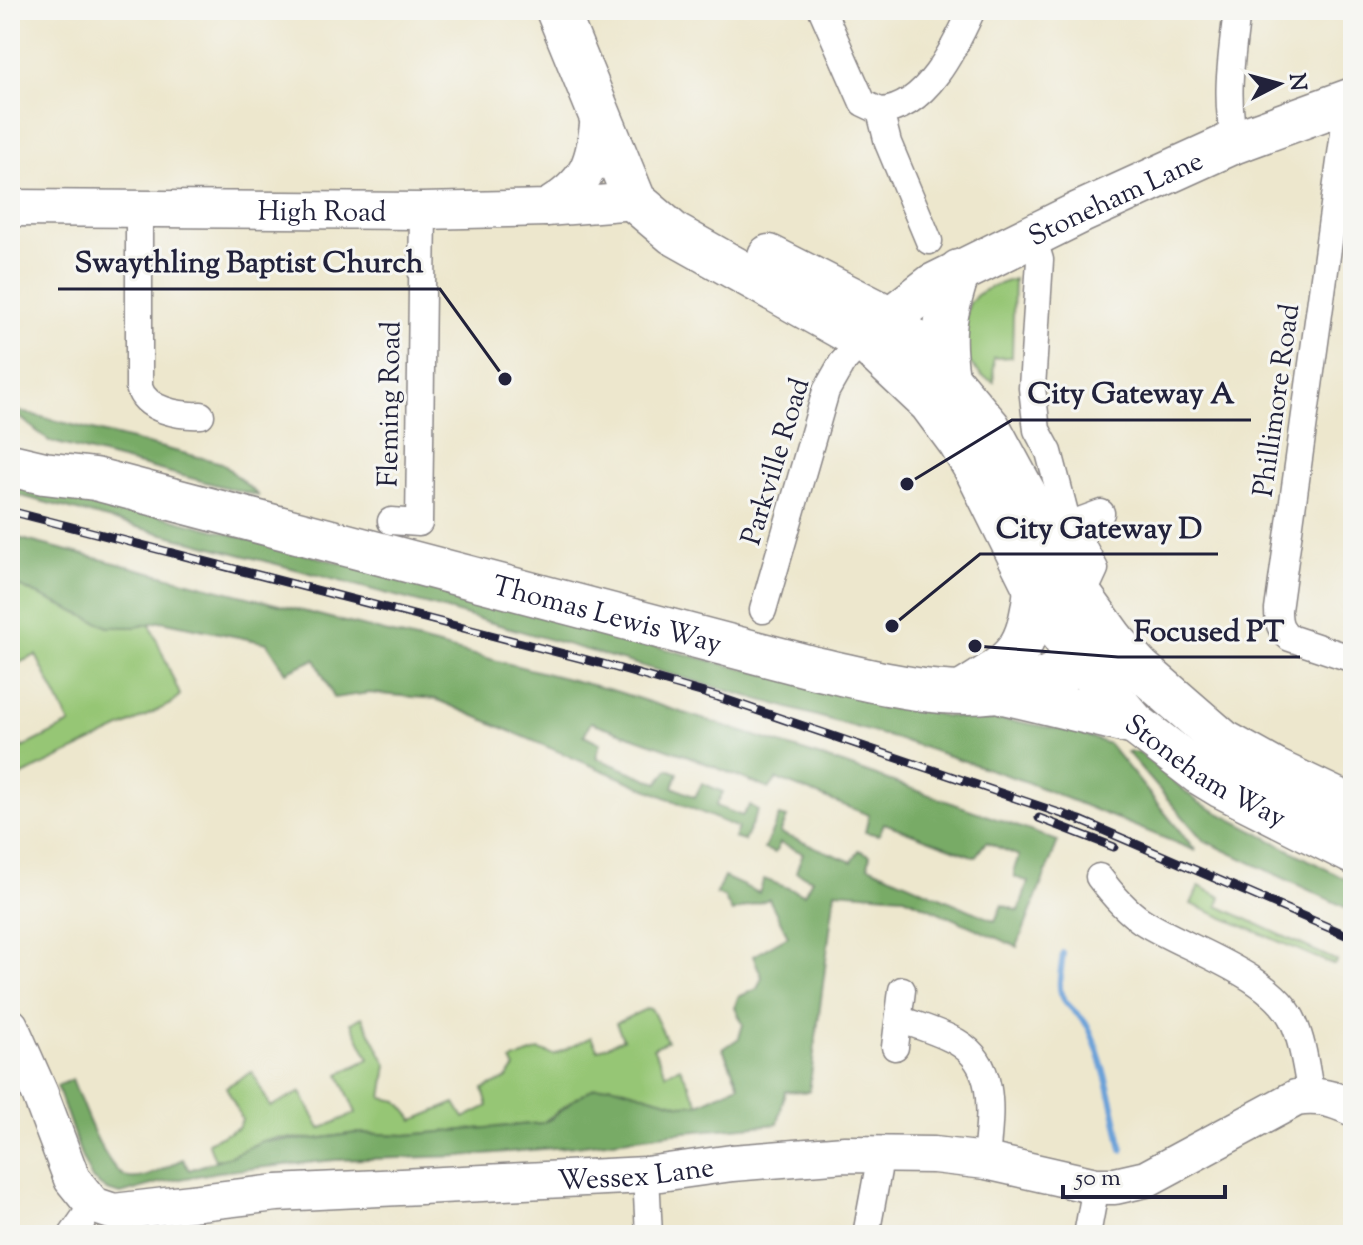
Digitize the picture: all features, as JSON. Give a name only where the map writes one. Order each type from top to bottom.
[{"type":"main road","points":[[557,10],[635,201]]},
{"type":"main road","name":"Stoneham Lane","points":[[876,329],[924,290],[959,271],[1235,142],[1349,100]]},
{"type":"main road","name":"High Road","points":[[635,201],[679,210],[876,329]]},
{"type":"main road","points":[[948,377],[943,345],[945,318],[959,271]]},
{"type":"main road","points":[[876,329],[948,377],[989,427],[1086,579],[1097,651]]},
{"type":"main road","points":[[876,329],[959,442],[1048,615],[1097,651]]},
{"type":"main road","name":"Thomas Lewis Way","points":[[10,443],[48,454],[95,479]]},
{"type":"main road","name":"Thomas Lewis Way","points":[[10,465],[95,479],[815,668],[918,688],[979,692],[1042,680],[1097,651]]},
{"type":"main road","points":[[979,692],[1015,656],[1028,630],[1035,590]]},
{"type":"main road","name":"Stoneham Way","points":[[1097,651],[1135,724],[1222,787],[1353,853]]},
{"type":"main road","name":"Stoneham Way","points":[[1097,651],[1166,693],[1223,741],[1353,807]]},
{"type":"main road","points":[[979,692],[1135,724]]},
{"type":"street","points":[[822,10],[863,103],[880,111],[902,107],[922,92],[957,42],[972,10]]},
{"type":"street","points":[[1235,142],[1228,112],[1228,96],[1237,10]]},
{"type":"street","name":"Phillimore Road","points":[[1349,100],[1278,622],[1282,632],[1290,638],[1353,659]]},
{"type":"street","points":[[880,111],[888,143],[929,241]]},
{"type":"street","points":[[546,208],[574,190],[584,178],[594,156],[599,115]]},
{"type":"street","name":"High Road","points":[[10,208],[423,211],[546,208],[635,201]]},
{"type":"street","points":[[139,208],[139,387],[142,397],[149,403],[187,416],[201,415]]},
{"type":"street","name":"Fleming Road","points":[[391,521],[419,523],[423,211]]},
{"type":"street","points":[[1033,237],[1040,260],[1032,388],[1037,430],[1049,452],[1086,579]]},
{"type":"street","name":"Parkville Road","points":[[763,610],[826,391],[842,363],[876,329]]},
{"type":"street","points":[[1071,524],[1101,513]]},
{"type":"street","points":[[1099,877],[1112,895],[1141,921],[1220,959],[1272,995],[1293,1020],[1301,1042],[1311,1095],[1324,1096],[1353,1108]]},
{"type":"street","points":[[895,1047],[902,990]]},
{"type":"street","points":[[899,1019],[955,1040],[971,1052],[983,1069],[989,1088],[986,1161]]},
{"type":"street","points":[[10,1026],[72,1179],[93,1205],[72,1235]]},
{"type":"street","name":"Wessex Lane","points":[[93,1205],[114,1212],[127,1212],[277,1193],[646,1175],[732,1163],[845,1154],[934,1155],[986,1161],[1096,1186],[1115,1186],[1146,1179],[1281,1104],[1311,1095]]},
{"type":"street","points":[[866,1235],[881,1154]]},
{"type":"street","points":[[646,1175],[649,1235]]},
{"type":"street","points":[[1088,1235],[1096,1186]]},
{"type":"green space","points":[[1014,279],[1012,357],[993,358],[994,382],[982,376],[965,358],[966,314],[974,298],[983,291]]},
{"type":"green space","points":[[10,409],[222,463],[259,496],[49,441]]},
{"type":"green space","points":[[10,476],[723,664],[945,716],[1020,722],[1079,733],[1109,744],[1196,851],[1024,781],[904,741],[433,606],[10,493]]},
{"type":"green space","points":[[10,536],[615,691],[843,764],[1058,841],[1017,947],[902,896],[835,891],[809,1092],[785,1091],[778,1124],[462,1156],[335,1160],[218,1172],[121,1194],[107,1190],[92,1179],[57,1086],[72,1079],[103,1151],[121,1174],[130,1178],[150,1175],[183,1159],[189,1170],[262,1141],[316,1139],[356,1133],[406,1135],[542,1123],[594,1088],[611,1085],[682,1105],[699,1104],[739,1085],[723,1049],[739,1038],[743,1024],[735,1008],[738,997],[757,989],[762,977],[753,956],[788,936],[769,899],[732,912],[724,897],[716,894],[724,877],[759,893],[764,879],[804,894],[812,879],[796,872],[803,853],[780,843],[775,853],[764,849],[779,816],[787,818],[780,833],[852,862],[859,850],[870,855],[868,866],[995,921],[1002,905],[1019,911],[1028,882],[1015,877],[1014,869],[1019,856],[986,842],[975,857],[884,823],[879,835],[865,832],[869,815],[777,779],[769,789],[591,722],[584,735],[600,743],[596,758],[658,783],[668,769],[678,773],[673,787],[695,797],[702,783],[723,792],[716,806],[742,816],[750,805],[758,810],[744,841],[734,838],[738,828],[435,699],[369,693],[334,698],[315,659],[286,672],[267,643],[161,621],[136,627],[108,627],[21,587],[10,585]]},
{"type":"green space","points":[[10,585],[136,627],[150,624],[180,695],[171,704],[10,781],[10,723],[22,748],[70,724],[36,655],[10,667],[10,635],[16,632],[10,620]]},
{"type":"green space","points":[[1127,752],[1139,752],[1198,802],[1353,883],[1353,911],[1203,840]]},
{"type":"green space","points":[[1199,886],[1221,897],[1218,906],[1337,961],[1334,965],[1191,904]]},
{"type":"green space","points":[[648,1008],[652,1010],[667,1041],[653,1048],[666,1074],[680,1067],[699,1104],[682,1105],[610,1085],[576,1098],[542,1123],[406,1135],[356,1133],[316,1139],[278,1138],[262,1141],[215,1160],[208,1142],[239,1127],[242,1119],[226,1087],[252,1072],[270,1107],[301,1092],[320,1129],[356,1113],[339,1074],[369,1059],[351,1023],[362,1017],[387,1065],[382,1098],[398,1101],[414,1120],[455,1103],[464,1118],[488,1106],[483,1089],[506,1079],[515,1068],[511,1061],[539,1050],[554,1055],[591,1037],[598,1050],[623,1039],[616,1023]]},
{"type":"waterway","points":[[1063,953],[1061,992],[1092,1035],[1110,1092],[1122,1150]]},
{"type":"railway","points":[[10,511],[603,664],[718,697],[1080,820],[1353,938]]},
{"type":"railway","points":[[1039,818],[1114,847]]},
{"type":"place","name":"Swaythling Baptist Church","points":[[505,379]]},
{"type":"place","name":"City Gateway A","points":[[907,484]]},
{"type":"place","name":"City Gateway D","points":[[892,626]]},
{"type":"place","name":"Focused PT","points":[[975,646]]}]
